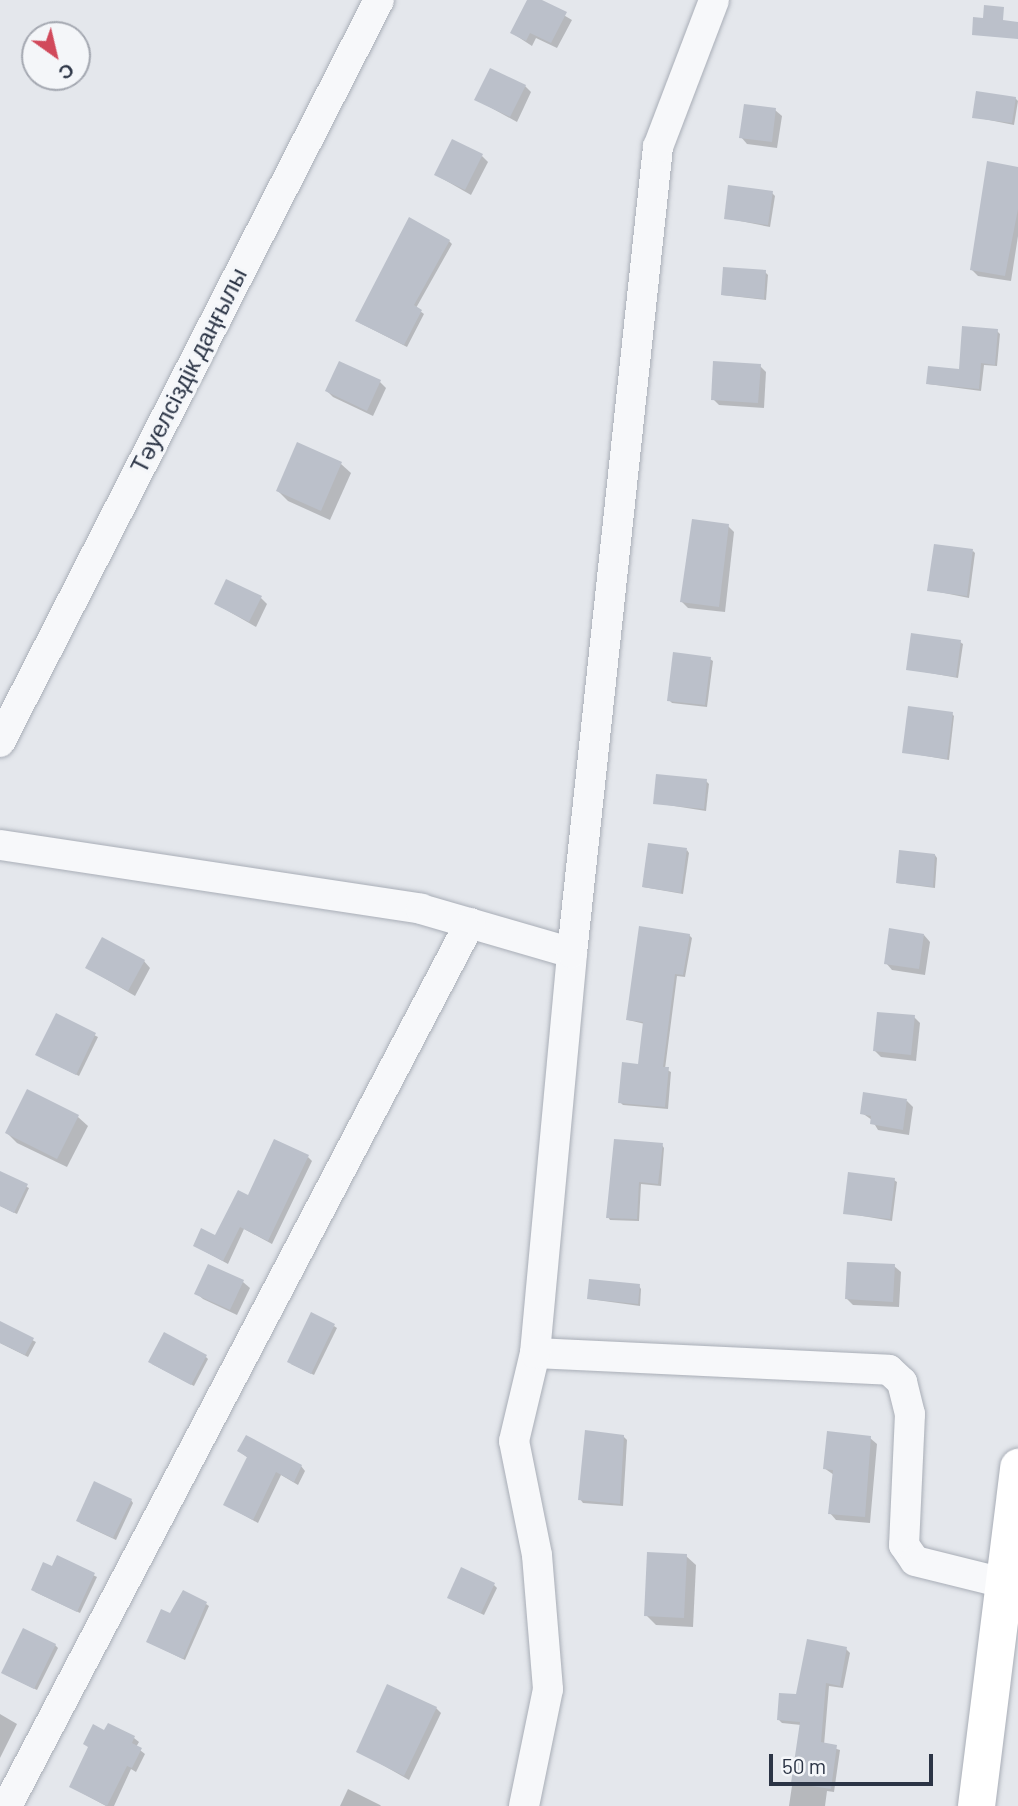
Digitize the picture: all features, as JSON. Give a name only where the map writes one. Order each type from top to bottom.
[{"type":"main road","points":[[976,1806],[1018,1467]]},
{"type":"street","name":"Тәуелсіздік даңғылы","points":[[0,742],[379,0]]},
{"type":"street","points":[[524,1806],[548,1689],[537,1555],[514,1441],[535,1353],[572,953],[658,147],[714,0]]},
{"type":"street","points":[[0,845],[421,909],[572,953]]},
{"type":"street","points":[[7,1806],[470,923]]},
{"type":"street","points":[[535,1353],[889,1370],[902,1382],[910,1414],[904,1545],[915,1561],[1004,1583]]},
{"type":"building","points":[[527,0],[542,0],[567,12],[551,43],[530,33],[526,41],[510,33]]},
{"type":"building","points":[[984,5],[1004,7],[1003,20],[1018,22],[1018,39],[972,35],[973,17],[983,18]]},
{"type":"building","points":[[490,68],[526,85],[510,117],[474,100]]},
{"type":"building","points":[[976,91],[1016,97],[1012,123],[972,118]]},
{"type":"building","points":[[744,104],[776,108],[772,142],[739,138]]},
{"type":"building","points":[[452,139],[483,154],[465,190],[434,175]]},
{"type":"building","points":[[987,161],[1018,167],[1018,209],[1005,276],[970,270]]},
{"type":"building","points":[[728,185],[773,191],[768,225],[724,219]]},
{"type":"building","points":[[409,217],[450,240],[414,305],[422,310],[404,345],[355,321]]},
{"type":"building","points":[[723,267],[766,270],[764,299],[721,295]]},
{"type":"building","points":[[962,326],[998,329],[995,365],[981,363],[979,389],[926,384],[928,366],[959,369]]},
{"type":"building","points":[[339,361],[381,380],[367,411],[325,391]]},
{"type":"building","points":[[713,361],[761,364],[758,403],[711,400]]},
{"type":"building","points":[[297,442],[342,462],[321,511],[276,491]]},
{"type":"building","points":[[692,519],[729,524],[719,607],[680,602]]},
{"type":"building","points":[[934,544],[973,549],[967,596],[927,591]]},
{"type":"building","points":[[226,579],[262,596],[249,622],[214,604]]},
{"type":"building","points":[[911,633],[961,640],[956,677],[906,670]]},
{"type":"building","points":[[673,652],[711,657],[705,705],[667,701]]},
{"type":"building","points":[[908,706],[953,712],[947,759],[902,753]]},
{"type":"building","points":[[656,774],[707,779],[704,809],[653,804]]},
{"type":"building","points":[[648,843],[687,848],[681,893],[642,887]]},
{"type":"building","points":[[899,850],[935,854],[933,887],[896,883]]},
{"type":"building","points":[[639,926],[690,934],[683,975],[675,974],[663,1067],[669,1067],[665,1107],[618,1103],[622,1062],[638,1064],[643,1022],[626,1020]]},
{"type":"building","points":[[889,928],[924,934],[919,969],[884,964]]},
{"type":"building","points":[[102,937],[145,960],[128,991],[85,968]]},
{"type":"building","points":[[877,1012],[915,1015],[911,1055],[873,1051]]},
{"type":"building","points":[[56,1013],[96,1033],[76,1075],[35,1055]]},
{"type":"building","points":[[27,1089],[79,1115],[57,1159],[5,1133]]},
{"type":"building","points":[[863,1092],[907,1099],[903,1130],[870,1124],[871,1116],[860,1114]]},
{"type":"building","points":[[274,1139],[309,1155],[268,1241],[240,1227],[223,1261],[193,1246],[201,1228],[215,1235],[238,1190],[248,1195]]},
{"type":"building","points":[[614,1139],[663,1143],[658,1184],[639,1182],[637,1219],[606,1218]]},
{"type":"building","points":[[0,1171],[28,1184],[14,1213],[0,1206]]},
{"type":"building","points":[[848,1172],[895,1178],[890,1219],[843,1214]]},
{"type":"building","points":[[847,1262],[895,1264],[893,1302],[845,1299]]},
{"type":"building","points":[[208,1264],[244,1280],[230,1310],[194,1294]]},
{"type":"building","points":[[589,1279],[640,1284],[638,1304],[587,1299]]},
{"type":"building","points":[[311,1312],[335,1324],[311,1374],[287,1362]]},
{"type":"building","points":[[0,1321],[34,1338],[25,1355],[0,1343]]},
{"type":"building","points":[[164,1332],[207,1355],[191,1385],[148,1362]]},
{"type":"building","points":[[585,1430],[624,1435],[620,1504],[578,1500]]},
{"type":"building","points":[[827,1431],[871,1436],[865,1517],[828,1514],[833,1470],[823,1469]]},
{"type":"building","points":[[246,1435],[302,1465],[294,1482],[276,1472],[253,1520],[223,1505],[247,1457],[237,1451]]},
{"type":"building","points":[[94,1481],[132,1499],[113,1538],[76,1521]]},
{"type":"building","points":[[647,1552],[687,1554],[684,1618],[644,1616]]},
{"type":"building","points":[[57,1555],[95,1573],[77,1612],[31,1590],[43,1562],[52,1566]]},
{"type":"building","points":[[461,1567],[495,1583],[481,1613],[447,1598]]},
{"type":"building","points":[[183,1590],[207,1602],[183,1659],[146,1642],[161,1609],[170,1613]]},
{"type":"building","points":[[23,1628],[56,1644],[34,1689],[1,1673]]},
{"type":"building","points":[[807,1639],[847,1647],[840,1686],[826,1683],[821,1742],[837,1745],[831,1789],[791,1783],[800,1722],[777,1720],[779,1693],[796,1694]]},
{"type":"building","points":[[387,1684],[437,1707],[404,1776],[356,1752]]},
{"type":"building","points":[[108,1723],[135,1736],[132,1743],[142,1748],[132,1768],[127,1766],[107,1806],[69,1787],[88,1747],[83,1744],[93,1724],[104,1730]]}]
